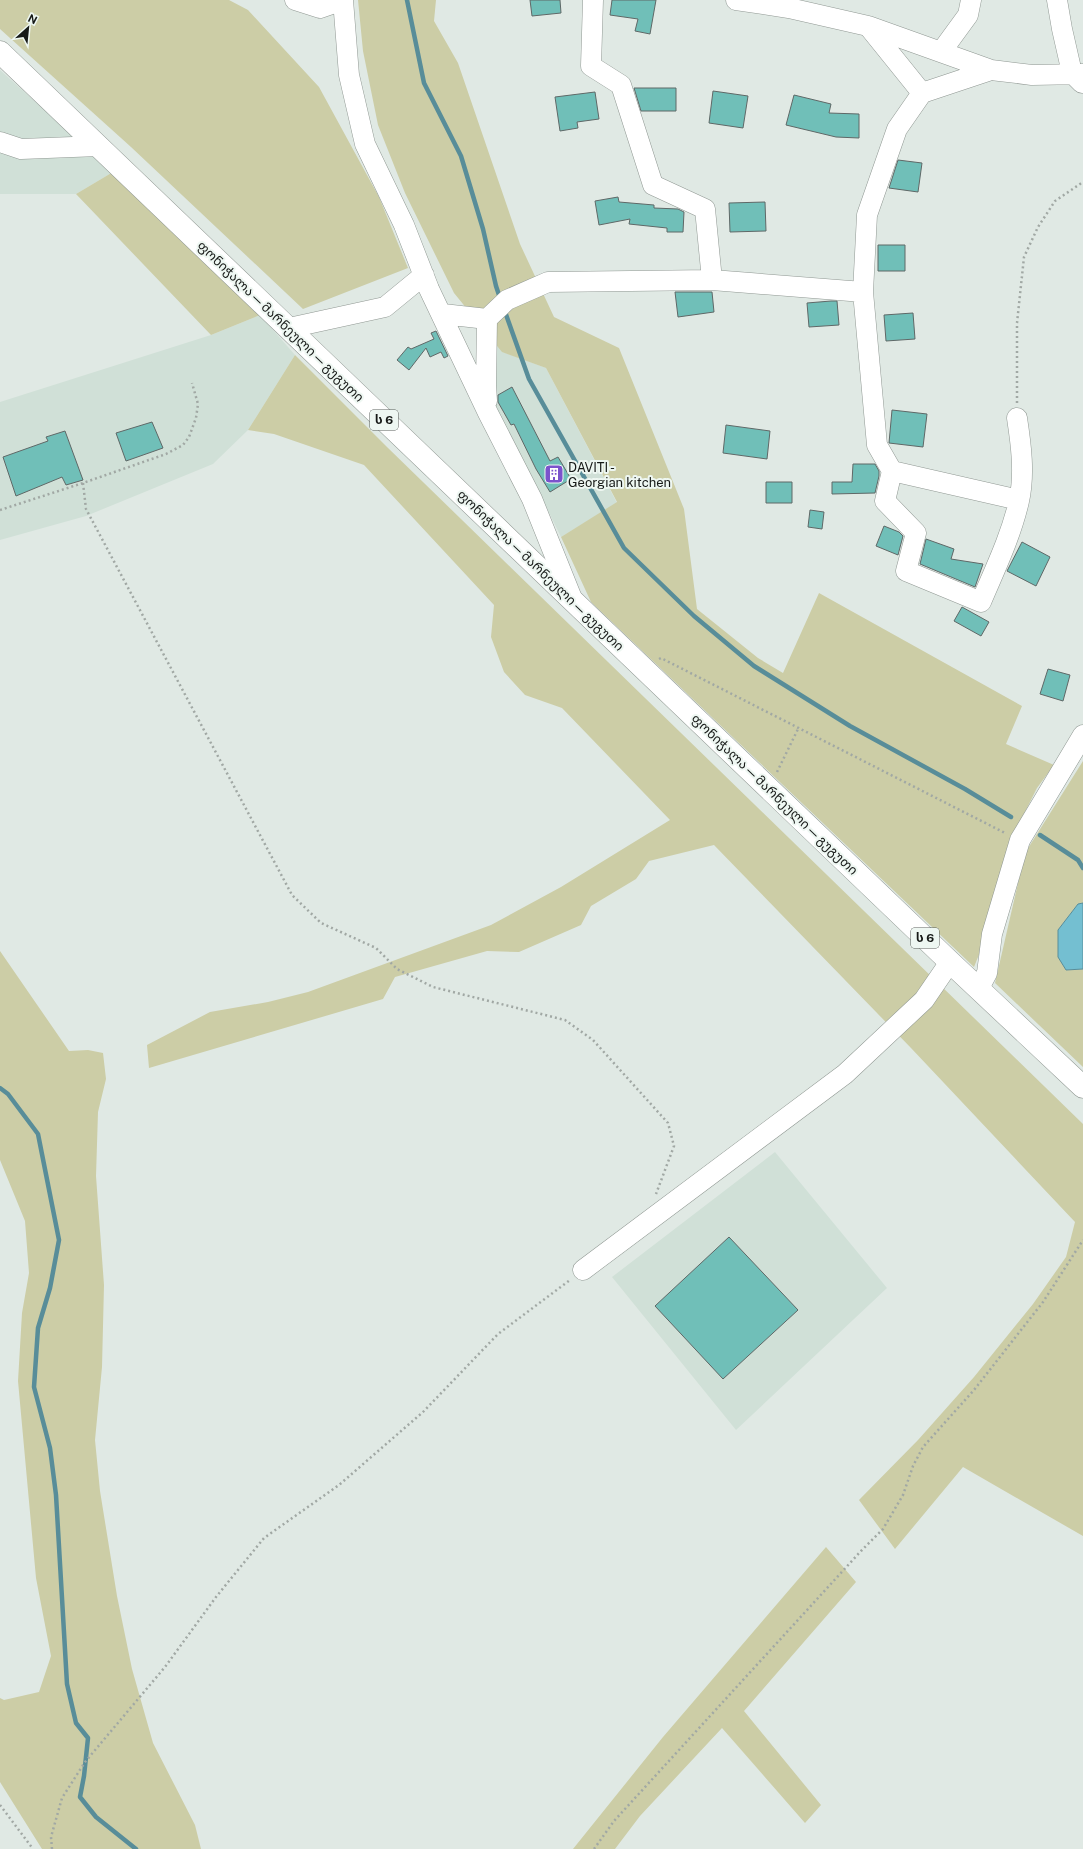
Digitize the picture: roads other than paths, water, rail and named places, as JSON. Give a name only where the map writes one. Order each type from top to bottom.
[{"type":"highway","name":"ფონიჭალა — მარნეული — გუგუთი","points":[[0,52],[950,962],[1083,1087]]},
{"type":"street","points":[[295,0],[320,8],[343,0],[349,75],[365,144],[404,226],[424,275],[488,413],[532,499],[573,601]]},
{"type":"street","points":[[593,0],[591,66],[621,85],[653,185],[706,208],[712,280]]},
{"type":"street","points":[[736,0],[789,4],[868,26],[991,70],[1032,75],[1079,77],[1062,29],[1057,0]]},
{"type":"street","points":[[941,52],[968,15],[971,0]]},
{"type":"street","points":[[868,26],[922,92]]},
{"type":"street","points":[[991,70],[922,92],[898,129],[867,215],[863,292],[877,445],[892,472],[885,501],[916,533],[906,571],[981,602],[1004,548],[1019,500],[1022,451],[1018,418]]},
{"type":"street","points":[[0,142],[21,149],[99,146]]},
{"type":"street","points":[[289,328],[385,307],[424,275]]},
{"type":"street","points":[[488,413],[486,385],[487,319],[507,300],[548,282],[712,280],[863,292]]},
{"type":"street","points":[[443,314],[487,319]]},
{"type":"street","points":[[892,472],[1019,500]]},
{"type":"street","points":[[979,988],[987,973],[992,934],[1020,840],[1083,736]]},
{"type":"street","points":[[583,1270],[654,1215],[845,1074],[924,1000],[950,962]]},
{"type":"water","points":[[1083,903],[1083,969],[1066,970],[1058,957],[1058,930],[1078,904]]},
{"type":"waterway","points":[[407,0],[424,83],[461,156],[483,229],[500,298]]},
{"type":"waterway","points":[[504,309],[529,379],[624,548],[694,616],[754,666],[850,726],[965,789],[1011,817]]},
{"type":"waterway","points":[[1040,835],[1078,860],[1083,868]]},
{"type":"waterway","points":[[0,1088],[8,1094],[38,1134],[59,1240],[50,1288],[38,1328],[34,1387],[50,1448],[56,1495],[67,1684],[76,1723],[88,1738],[80,1797],[96,1817],[136,1849]]},
{"type":"place","name":"DAVITI - Georgian kitchen","points":[[554,474]]}]
